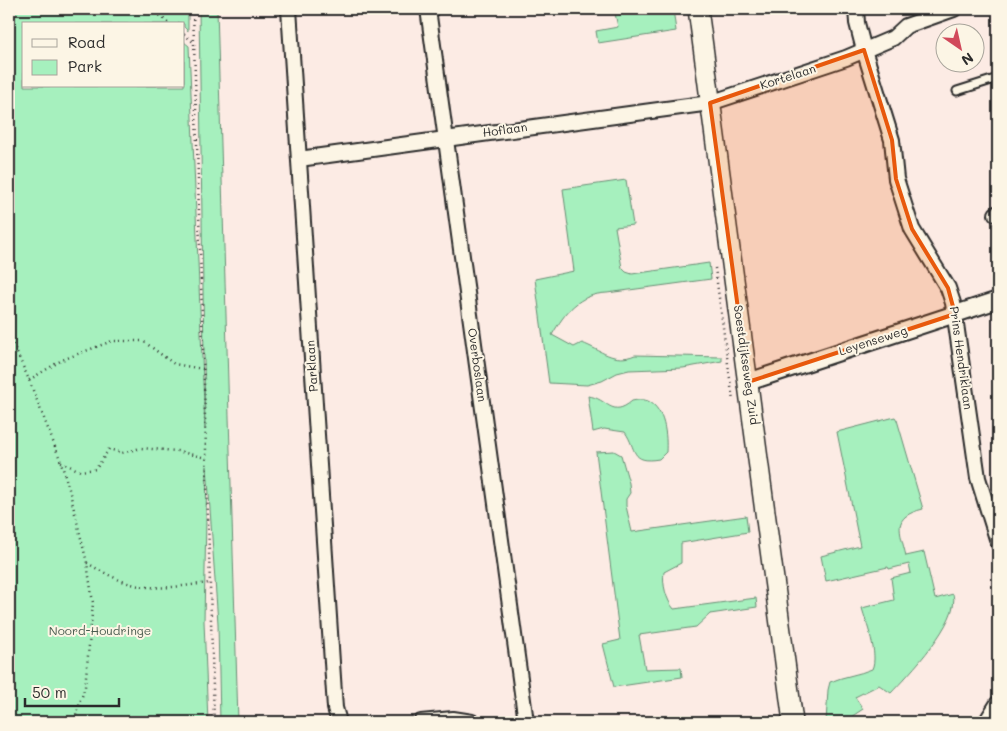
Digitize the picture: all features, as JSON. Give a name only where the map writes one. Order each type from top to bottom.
[{"type":"main road","name":"Soestdijkseweg Zuid","points":[[698,9],[793,722]]},
{"type":"street","name":"Parklaan","points":[[289,9],[335,708],[339,722]]},
{"type":"street","name":"Overboslaan","points":[[428,9],[526,722]]},
{"type":"street","name":"Prins Hendriklaan","points":[[856,9],[857,23],[864,50],[892,140],[896,179],[912,228],[948,288],[954,308],[978,478],[998,542]]},
{"type":"street","name":"Kortelaan","points":[[710,102],[846,58],[893,38],[906,26],[954,9]]},
{"type":"street","name":"Hoflaan","points":[[299,160],[710,102]]},
{"type":"street","name":"Leyenseweg","points":[[748,382],[954,308],[998,300]]},
{"type":"street","points":[[986,722],[998,703]]},
{"type":"street","points":[[421,722],[453,719],[472,722]]},
{"type":"lane","points":[[957,91],[998,78]]},
{"type":"path","points":[[9,54],[13,9]]},
{"type":"path","points":[[40,9],[55,9]]},
{"type":"path","points":[[152,9],[168,22]]},
{"type":"path","points":[[193,9],[214,722]]},
{"type":"path","points":[[185,35],[193,42]]},
{"type":"path","points":[[9,335],[61,462],[87,563],[93,603],[84,687],[74,722]]},
{"type":"path","points":[[29,380],[62,360],[112,341],[143,341],[174,364],[203,369]]},
{"type":"path","name":"Soestdijkseweg Zuid","points":[[729,372],[732,392]]},
{"type":"path","points":[[61,462],[80,471],[96,469],[109,449],[122,452],[142,448],[177,450],[206,458]]},
{"type":"path","points":[[87,563],[112,577],[140,586],[172,587],[210,583]]},
{"type":"highlighted area","points":[[864,50],[892,140],[896,179],[912,229],[948,288],[955,314],[748,382],[710,103]]},
{"type":"green space","name":"Noord-Houdringe","points":[[9,9],[188,9],[188,31],[185,28],[185,22],[22,22],[22,88],[185,88],[185,43],[189,46],[205,429],[199,9],[217,9],[238,722],[220,722],[218,623],[207,466],[204,621],[208,722],[9,722]]},
{"type":"green space","points":[[614,9],[673,9],[676,31],[598,43],[596,31],[618,27]]},
{"type":"green space","points":[[626,180],[633,225],[615,227],[622,268],[632,274],[709,263],[711,279],[597,294],[588,297],[568,312],[552,335],[574,347],[582,343],[614,357],[621,358],[635,355],[722,357],[722,361],[683,368],[629,370],[587,385],[549,383],[535,279],[574,271],[563,189]]},
{"type":"green space","points":[[588,396],[614,408],[640,400],[648,401],[654,405],[664,424],[666,452],[659,459],[643,459],[636,454],[625,432],[604,429],[593,432]]},
{"type":"green space","points":[[895,417],[923,509],[906,516],[900,526],[906,556],[924,552],[935,599],[953,594],[953,605],[949,618],[941,632],[920,661],[891,693],[879,685],[855,697],[863,709],[848,719],[849,722],[826,722],[830,682],[872,669],[874,663],[873,647],[862,608],[894,600],[891,578],[911,573],[909,564],[826,581],[821,556],[860,546],[837,432]]},
{"type":"green space","points":[[614,451],[621,455],[629,483],[630,493],[626,499],[626,506],[632,532],[746,516],[748,532],[681,543],[681,563],[664,572],[665,591],[674,609],[756,598],[757,607],[710,614],[696,627],[639,635],[645,669],[681,668],[682,677],[614,687],[603,644],[620,640],[596,452]]}]
